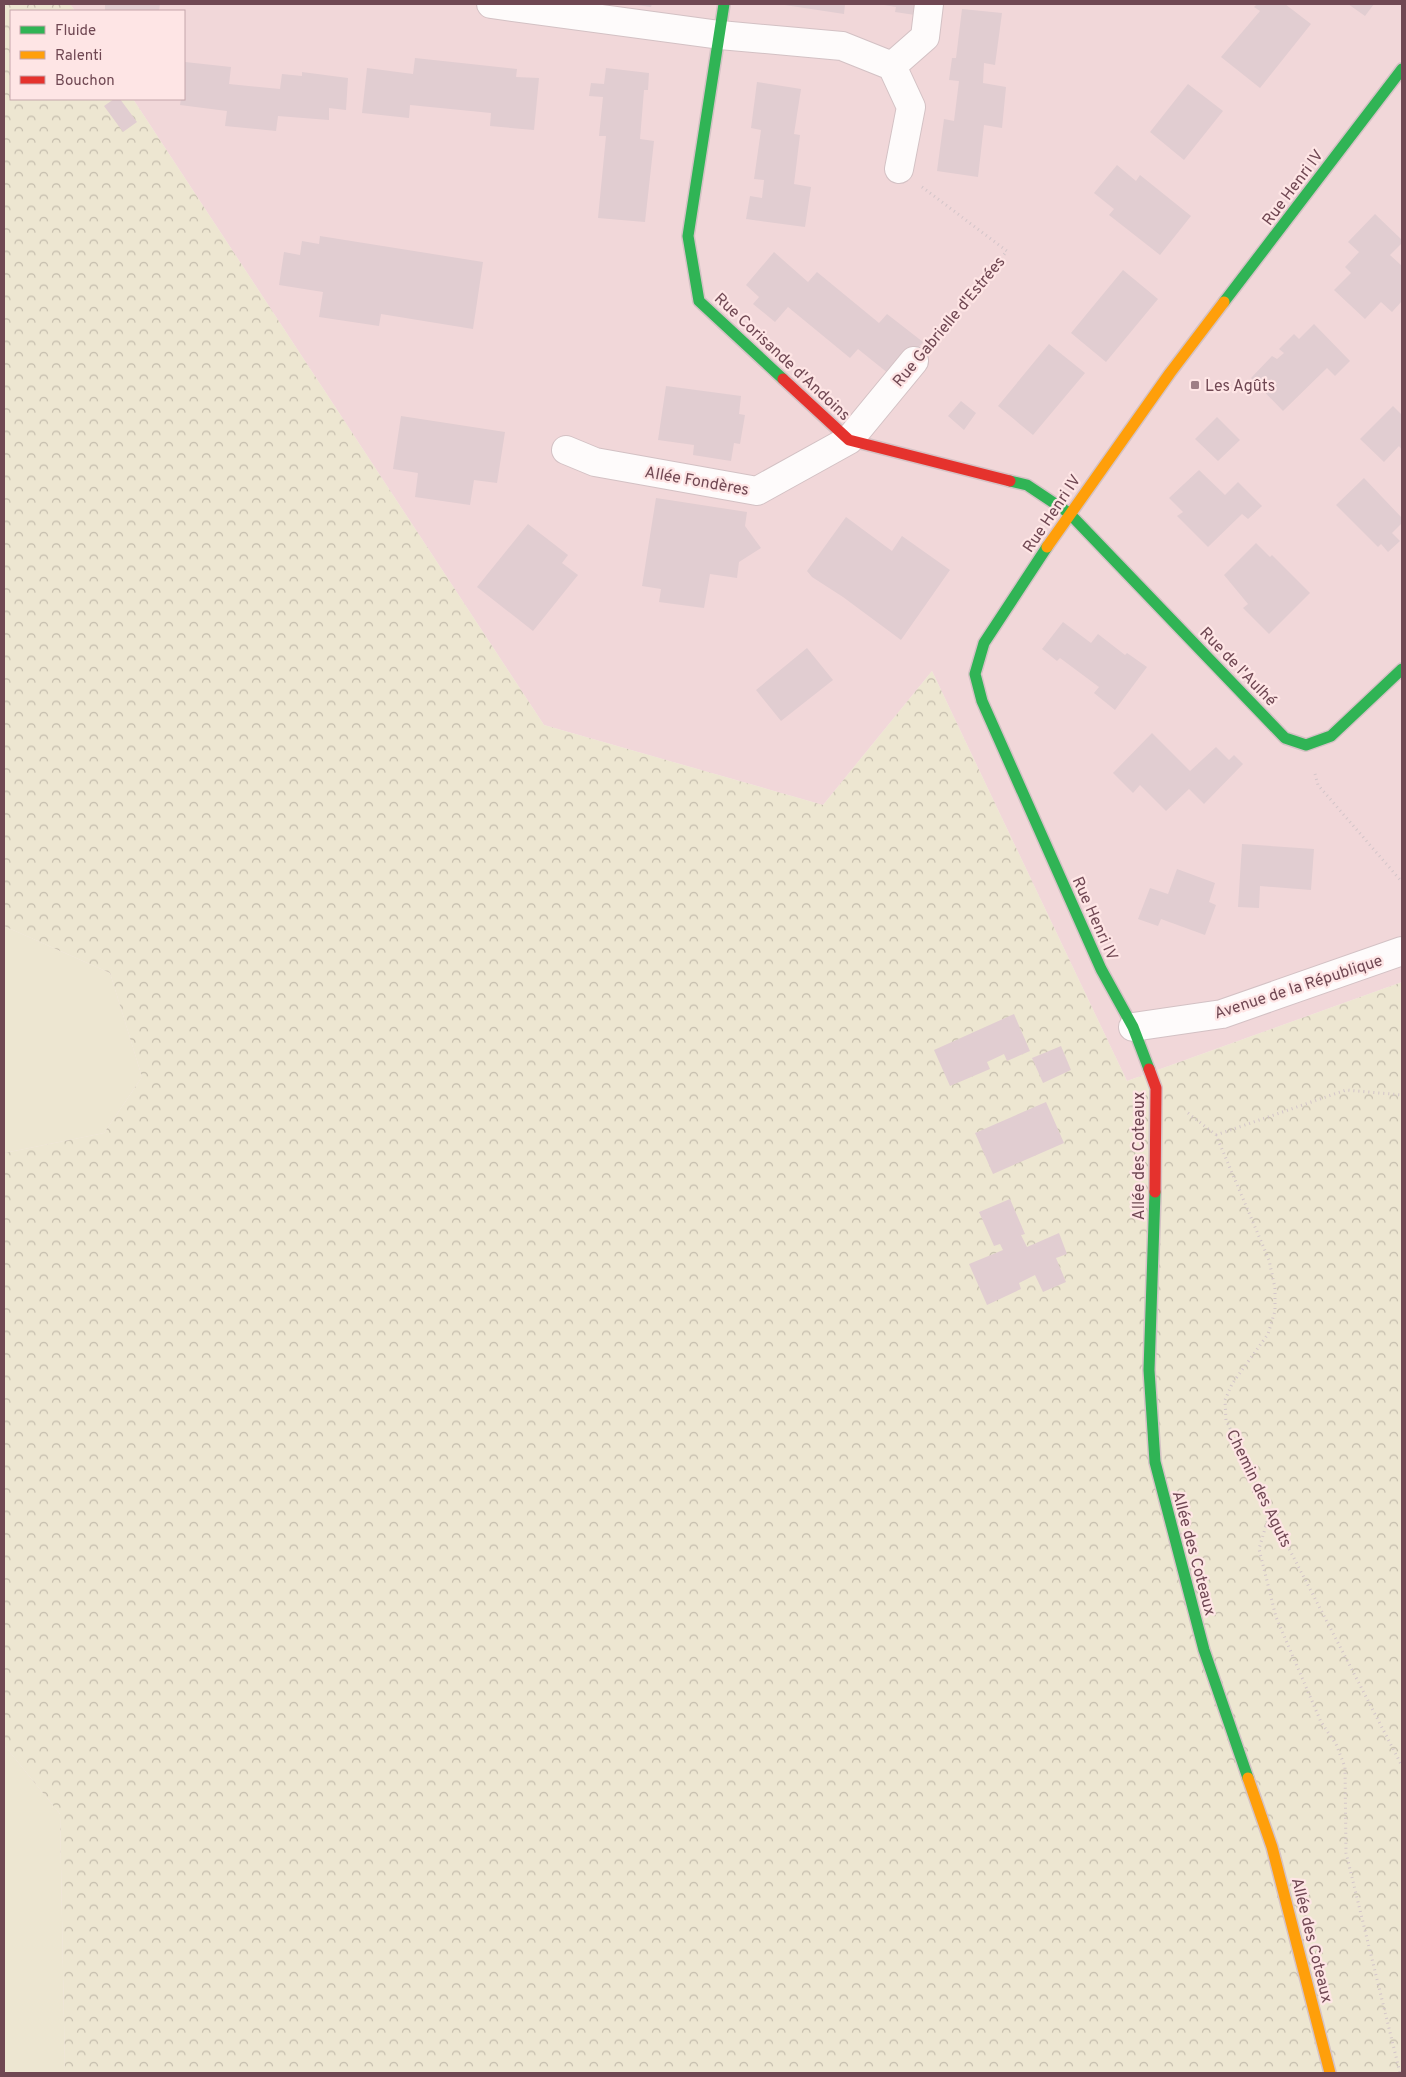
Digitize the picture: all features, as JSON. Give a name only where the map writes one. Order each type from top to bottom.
[{"type":"street","points":[[491,4],[720,35],[842,46],[892,66],[911,107],[899,169]]},
{"type":"street","name":"Rue Corisande d'Andoins","points":[[724,4],[688,236],[699,301],[849,440],[1026,485],[1069,513]]},
{"type":"street","points":[[892,66],[925,37],[929,4]]},
{"type":"street","name":"Rue Henri IV","points":[[1133,1027],[1100,969],[982,701],[975,674],[984,643],[1069,513],[1170,373],[1402,69]]},
{"type":"street","name":"Rue Gabrielle d'Estrées","points":[[849,440],[914,361]]},
{"type":"street","name":"Allée Fondères","points":[[566,450],[595,462],[757,491],[849,440]]},
{"type":"street","name":"Rue de l'Aulhé","points":[[1069,513],[1285,738],[1306,745]]},
{"type":"street","points":[[1306,745],[1332,736],[1402,669]]},
{"type":"street","name":"Avenue de la République","points":[[1133,1027],[1222,1014],[1402,951]]},
{"type":"street","name":"Allée des Coteaux","points":[[1133,1027],[1156,1088],[1156,1176],[1149,1370],[1155,1462],[1204,1650],[1272,1847],[1330,2073]]},
{"type":"path","name":"Rue Gabrielle d'Estrées","points":[[899,169],[1007,251],[914,361]]},
{"type":"path","points":[[1306,745],[1318,785],[1402,882]]},
{"type":"path","name":"Chemin des Aguts","points":[[1156,1088],[1216,1135],[1269,1260],[1276,1288],[1275,1311],[1268,1334],[1232,1384],[1225,1400],[1226,1420],[1270,1512],[1402,1766]]},
{"type":"path","points":[[1216,1135],[1346,1090],[1402,1096]]},
{"type":"path","points":[[1270,1512],[1259,1549],[1276,1617],[1321,1722],[1336,1744],[1345,1767],[1346,1853],[1400,2073]]},
{"type":"shaded area","points":[[70,4],[1402,4],[1402,982],[1127,1081],[932,671],[823,805],[544,725],[134,100],[185,100],[185,10],[74,10]]},
{"type":"green space","points":[[4,4],[70,4],[74,10],[10,10],[10,100],[134,100],[544,725],[823,805],[932,671],[1127,1081],[1402,982],[1402,2073],[65,2073],[60,1814],[4,1745],[4,1153],[104,1133],[142,1077],[110,973],[4,926]]},
{"type":"green space","points":[[4,926],[110,973],[142,1077],[104,1133],[4,1153]]},
{"type":"green space","points":[[4,1745],[60,1814],[65,2073],[4,2073]]},
{"type":"building","points":[[105,4],[160,4],[159,10],[105,10]]},
{"type":"building","points":[[630,4],[652,4],[651,7]]},
{"type":"building","points":[[778,4],[845,4],[844,14]]},
{"type":"building","points":[[878,4],[917,4],[915,15],[895,12],[896,7]]},
{"type":"building","points":[[1257,4],[1285,4],[1311,24],[1260,88],[1221,57],[1260,11],[1254,7]]},
{"type":"building","points":[[1348,4],[1374,4],[1365,16]]},
{"type":"building","points":[[962,9],[1002,13],[995,65],[984,63],[983,83],[1006,87],[1002,128],[984,125],[978,177],[937,171],[944,119],[954,121],[959,81],[949,80],[952,58],[956,58]]},
{"type":"building","points":[[415,58],[517,69],[516,77],[539,78],[534,130],[490,126],[491,113],[410,105],[409,118],[362,113],[367,68],[413,74]]},
{"type":"building","points":[[185,62],[231,67],[229,84],[280,89],[282,74],[302,76],[302,72],[348,78],[346,110],[329,108],[329,120],[278,116],[276,131],[225,126],[227,111],[180,105],[181,100],[185,100]]},
{"type":"building","points":[[606,68],[649,73],[648,90],[644,90],[640,139],[654,141],[645,222],[598,218],[606,136],[599,136],[603,97],[589,96],[591,83],[604,84]]},
{"type":"building","points":[[757,82],[801,89],[794,134],[800,135],[794,184],[811,187],[805,227],[746,219],[750,196],[762,198],[764,180],[754,179],[761,130],[751,128]]},
{"type":"building","points":[[1188,84],[1223,111],[1184,160],[1150,132]]},
{"type":"building","points":[[113,100],[121,100],[137,122],[123,132],[104,106]]},
{"type":"building","points":[[1117,165],[1136,181],[1140,175],[1191,216],[1160,255],[1109,215],[1114,209],[1094,193]]},
{"type":"building","points":[[1375,214],[1402,240],[1402,243],[1390,255],[1402,266],[1402,301],[1392,312],[1381,302],[1365,319],[1334,290],[1351,273],[1345,267],[1359,252],[1348,242]]},
{"type":"building","points":[[320,236],[483,262],[473,329],[381,314],[379,326],[319,317],[323,292],[279,285],[284,252],[300,255],[302,241],[319,244]]},
{"type":"building","points":[[774,252],[808,282],[817,272],[879,323],[887,314],[923,342],[894,378],[858,349],[850,358],[788,307],[775,322],[753,304],[759,297],[746,285]]},
{"type":"building","points":[[1123,270],[1158,299],[1106,362],[1071,333]]},
{"type":"building","points":[[1314,324],[1350,361],[1335,376],[1327,368],[1283,411],[1251,378],[1272,356],[1277,359],[1284,353],[1279,349],[1294,334],[1299,339]]},
{"type":"building","points":[[1049,344],[1085,373],[1033,435],[998,406]]},
{"type":"building","points":[[666,386],[741,396],[739,414],[745,415],[740,444],[734,443],[731,461],[693,455],[694,445],[658,440]]},
{"type":"building","points":[[961,401],[976,413],[964,430],[948,416]]},
{"type":"building","points":[[1393,406],[1402,415],[1402,450],[1399,446],[1384,462],[1360,439]]},
{"type":"building","points":[[401,416],[505,432],[497,483],[474,480],[470,505],[415,497],[418,473],[393,469]]},
{"type":"building","points":[[1217,417],[1240,440],[1218,461],[1195,439]]},
{"type":"building","points":[[1199,470],[1225,495],[1238,482],[1262,506],[1248,519],[1242,514],[1208,547],[1177,516],[1183,512],[1169,498]]},
{"type":"building","points":[[1364,478],[1402,518],[1402,523],[1392,533],[1400,541],[1388,552],[1381,544],[1378,547],[1336,505]]},
{"type":"building","points":[[656,498],[747,512],[745,526],[761,548],[739,562],[737,578],[710,574],[704,608],[659,602],[661,589],[642,586]]},
{"type":"building","points":[[846,517],[892,551],[902,536],[950,570],[901,640],[843,597],[812,577],[807,571]]},
{"type":"building","points":[[528,524],[568,555],[562,563],[578,575],[533,631],[477,587]]},
{"type":"building","points":[[1256,543],[1270,557],[1272,555],[1310,593],[1269,634],[1243,608],[1248,604],[1224,575]]},
{"type":"building","points":[[1063,622],[1091,643],[1098,634],[1125,655],[1127,653],[1147,667],[1115,710],[1094,693],[1099,687],[1060,658],[1057,661],[1042,649]]},
{"type":"building","points":[[807,648],[833,680],[781,721],[756,690]]},
{"type":"building","points":[[1152,733],[1190,771],[1216,747],[1229,760],[1234,755],[1243,764],[1204,804],[1189,789],[1166,811],[1140,785],[1133,793],[1113,773]]},
{"type":"building","points":[[1242,844],[1314,849],[1311,890],[1260,886],[1259,908],[1238,907]]},
{"type":"building","points":[[1177,869],[1215,883],[1209,902],[1216,905],[1205,935],[1161,919],[1158,926],[1138,919],[1150,888],[1168,894]]},
{"type":"building","points":[[1014,1014],[1030,1051],[1007,1061],[1004,1054],[987,1062],[990,1069],[950,1086],[934,1050]]},
{"type":"building","points":[[1061,1046],[1071,1070],[1043,1083],[1032,1058]]},
{"type":"building","points":[[1046,1102],[1064,1143],[993,1174],[975,1133]]},
{"type":"building","points":[[1010,1199],[1025,1234],[1021,1235],[1027,1247],[1059,1233],[1067,1254],[1056,1258],[1066,1282],[1043,1292],[1035,1275],[1019,1283],[1021,1289],[987,1305],[969,1264],[1003,1250],[1000,1244],[994,1246],[979,1212]]},
{"type":"traffic: fast","points":[[724,4],[688,236],[699,301],[783,379]]},
{"type":"traffic: fast","points":[[1224,302],[1402,69]]},
{"type":"traffic: fast","points":[[1010,481],[1027,485],[1069,513],[1285,738],[1306,745],[1331,736],[1402,669]]},
{"type":"traffic: fast","points":[[1047,547],[984,643],[975,674],[982,701],[1101,969],[1133,1027],[1149,1069]]},
{"type":"traffic: fast","points":[[1155,1192],[1149,1370],[1155,1462],[1204,1650],[1248,1778]]},
{"type":"traffic: slow","points":[[1047,547],[1170,373],[1224,302]]},
{"type":"traffic: slow","points":[[1248,1778],[1272,1847],[1330,2073]]},
{"type":"traffic: jam","points":[[783,379],[849,440],[1010,481]]},
{"type":"traffic: jam","points":[[1149,1069],[1156,1088],[1155,1192]]},
{"type":"place","name":"Les Agûts","points":[[1195,385]]}]
